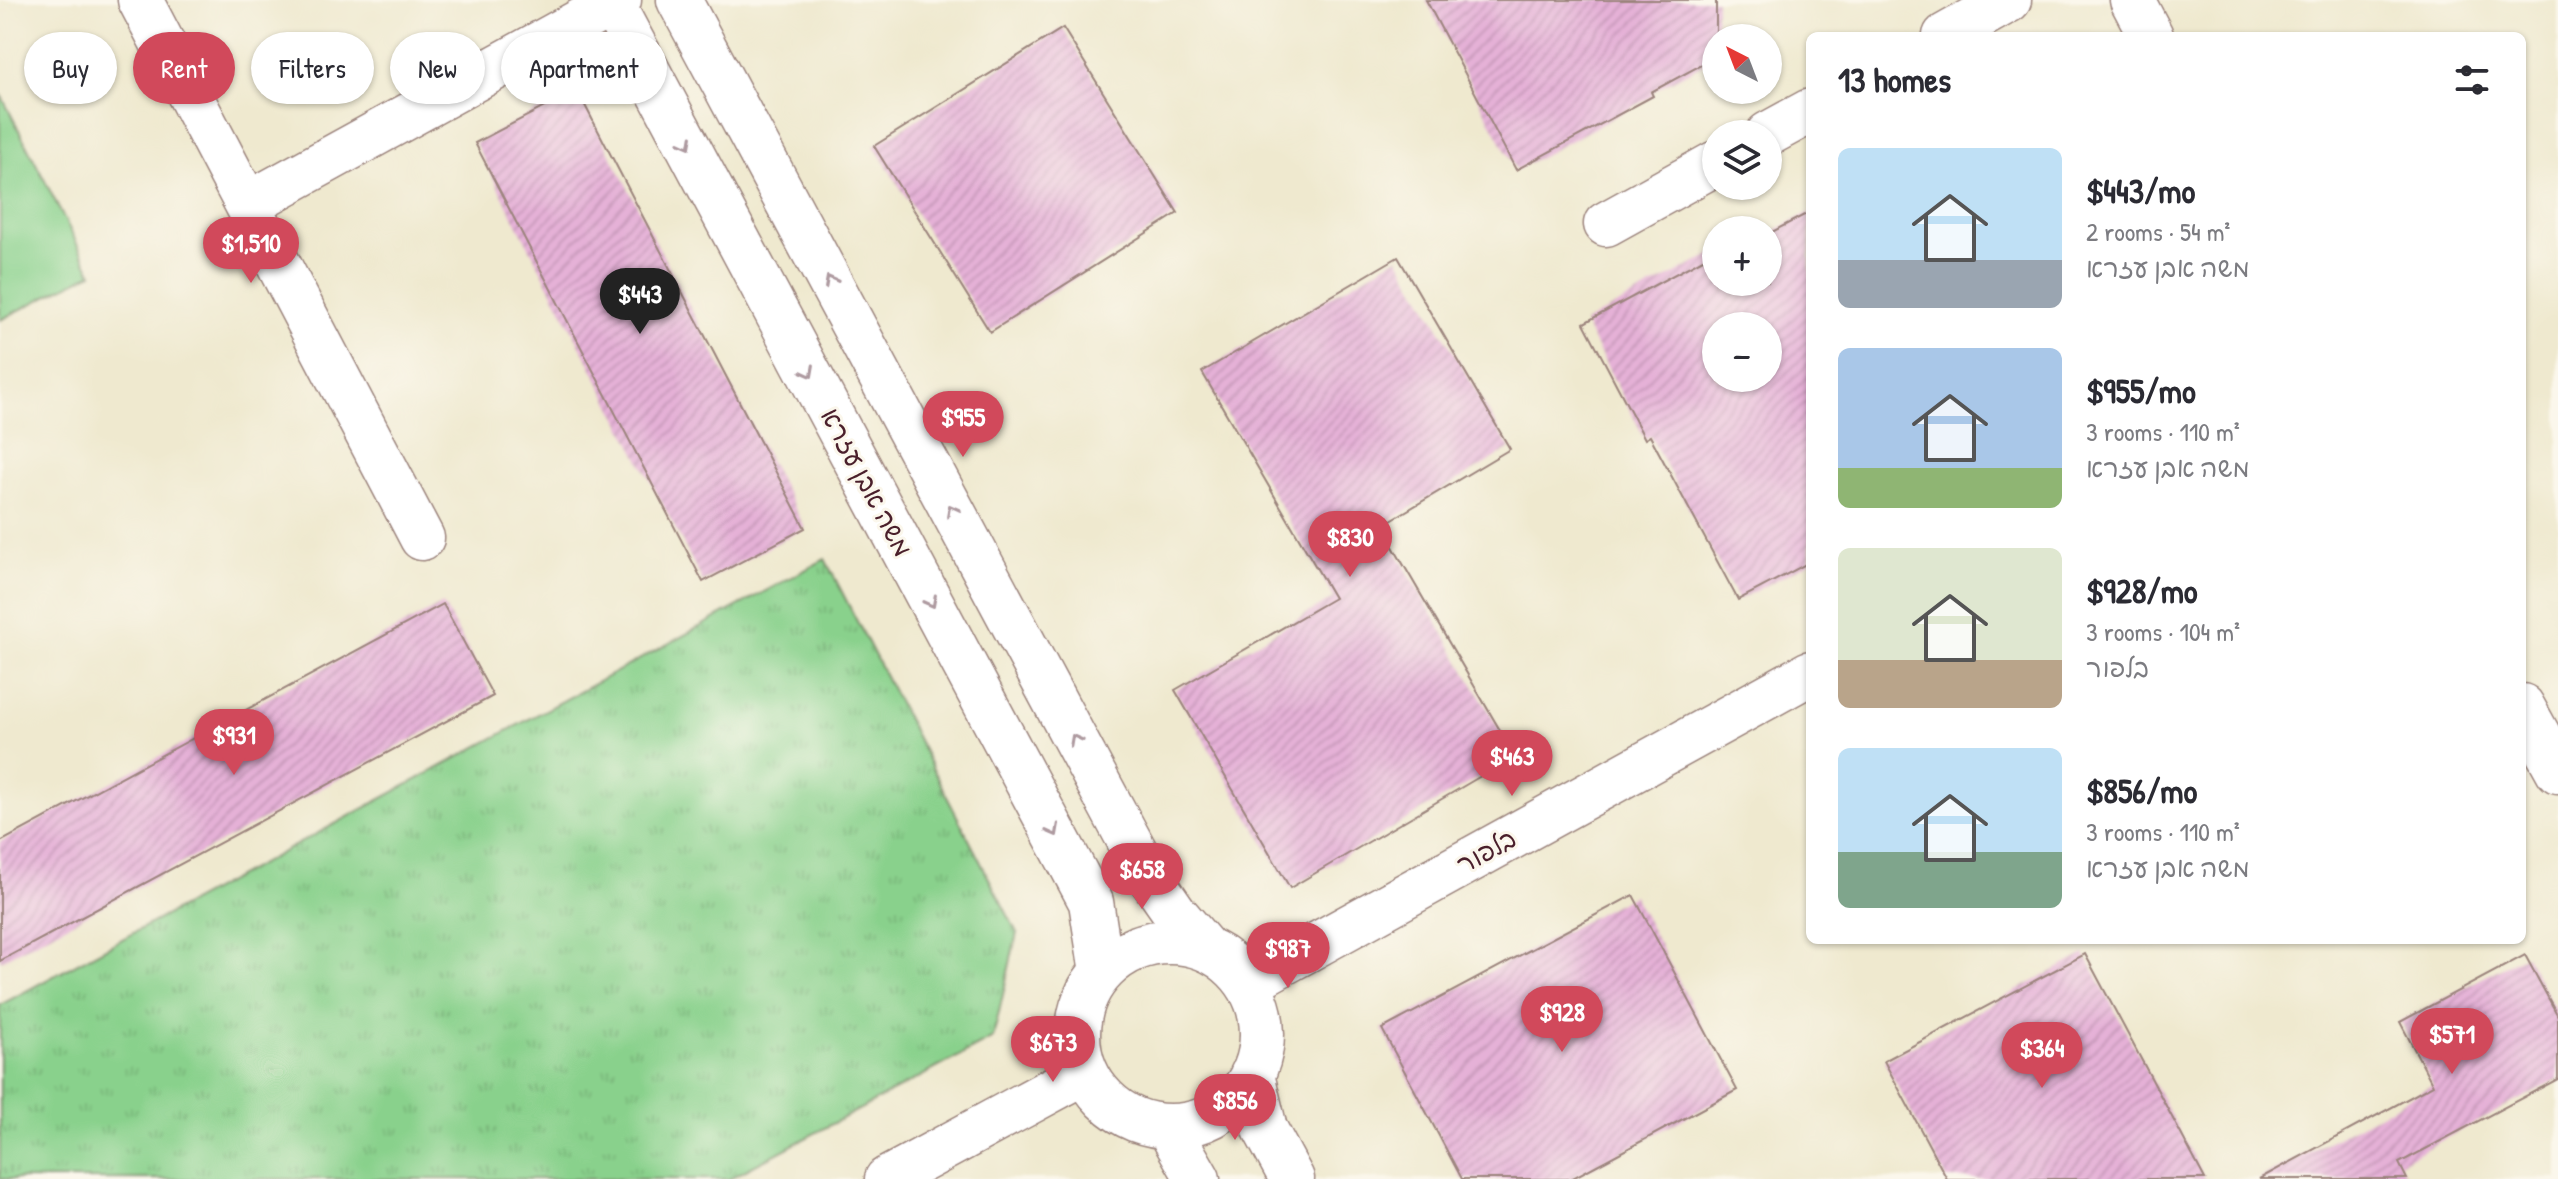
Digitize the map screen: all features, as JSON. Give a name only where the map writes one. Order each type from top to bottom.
[{"type":"street","points":[[140,0],[422,538]]},
{"type":"street","points":[[679,0],[1145,870],[1175,913],[1205,948]]},
{"type":"street","points":[[1952,32],[2009,0]]},
{"type":"street","points":[[2132,0],[2149,32]]},
{"type":"street","points":[[248,204],[614,1]]},
{"type":"street","name":"משה אבן עזרא","points":[[614,1],[1091,902],[1102,972]]},
{"type":"street","points":[[1782,126],[1806,113]]},
{"type":"street","points":[[1606,224],[1702,171]]},
{"type":"street","name":"בלפור","points":[[1247,983],[1806,675]]},
{"type":"street","points":[[2526,713],[2558,771]]},
{"type":"street","points":[[1177,942],[1205,948],[1229,962],[1247,983],[1258,1005],[1262,1029],[1260,1053],[1252,1075],[1237,1097],[1218,1113],[1194,1123],[1168,1127],[1143,1123],[1119,1112],[1099,1094],[1085,1072],[1078,1046],[1078,1019],[1087,993],[1102,972],[1124,954],[1149,944],[1177,942]]},
{"type":"street","points":[[887,1179],[1085,1072]]},
{"type":"street","points":[[1252,1075],[1265,1129],[1292,1179]]},
{"type":"street","points":[[1168,1127],[1198,1179]]},
{"type":"green space","points":[[0,93],[92,273],[0,320]]},
{"type":"green space","points":[[825,559],[1017,933],[993,1038],[729,1179],[0,1179],[0,1005]]},
{"type":"building","points":[[1426,0],[1716,0],[1716,24],[1702,24],[1702,65],[1651,92],[1653,96],[1516,170]]},
{"type":"building","points":[[1063,28],[1178,213],[990,332],[874,146]]},
{"type":"building","points":[[550,104],[584,104],[805,528],[703,582],[475,143]]},
{"type":"building","points":[[1806,214],[1806,564],[1738,600],[1650,436],[1645,439],[1584,323],[1702,260],[1702,296],[1782,296],[1782,227]]},
{"type":"building","points":[[1398,257],[1510,449],[1381,526],[1515,756],[1290,888],[1175,690],[1334,598],[1202,372]]},
{"type":"building","points":[[443,604],[493,696],[0,961],[0,842]]},
{"type":"building","points":[[1633,895],[1737,1090],[1571,1179],[1462,1179],[1382,1029]]},
{"type":"building","points":[[2085,954],[2205,1179],[1947,1179],[1884,1061]]},
{"type":"building","points":[[2525,955],[2558,1016],[2558,1079],[2399,1163],[2407,1179],[2259,1179],[2433,1085],[2400,1022]]}]
